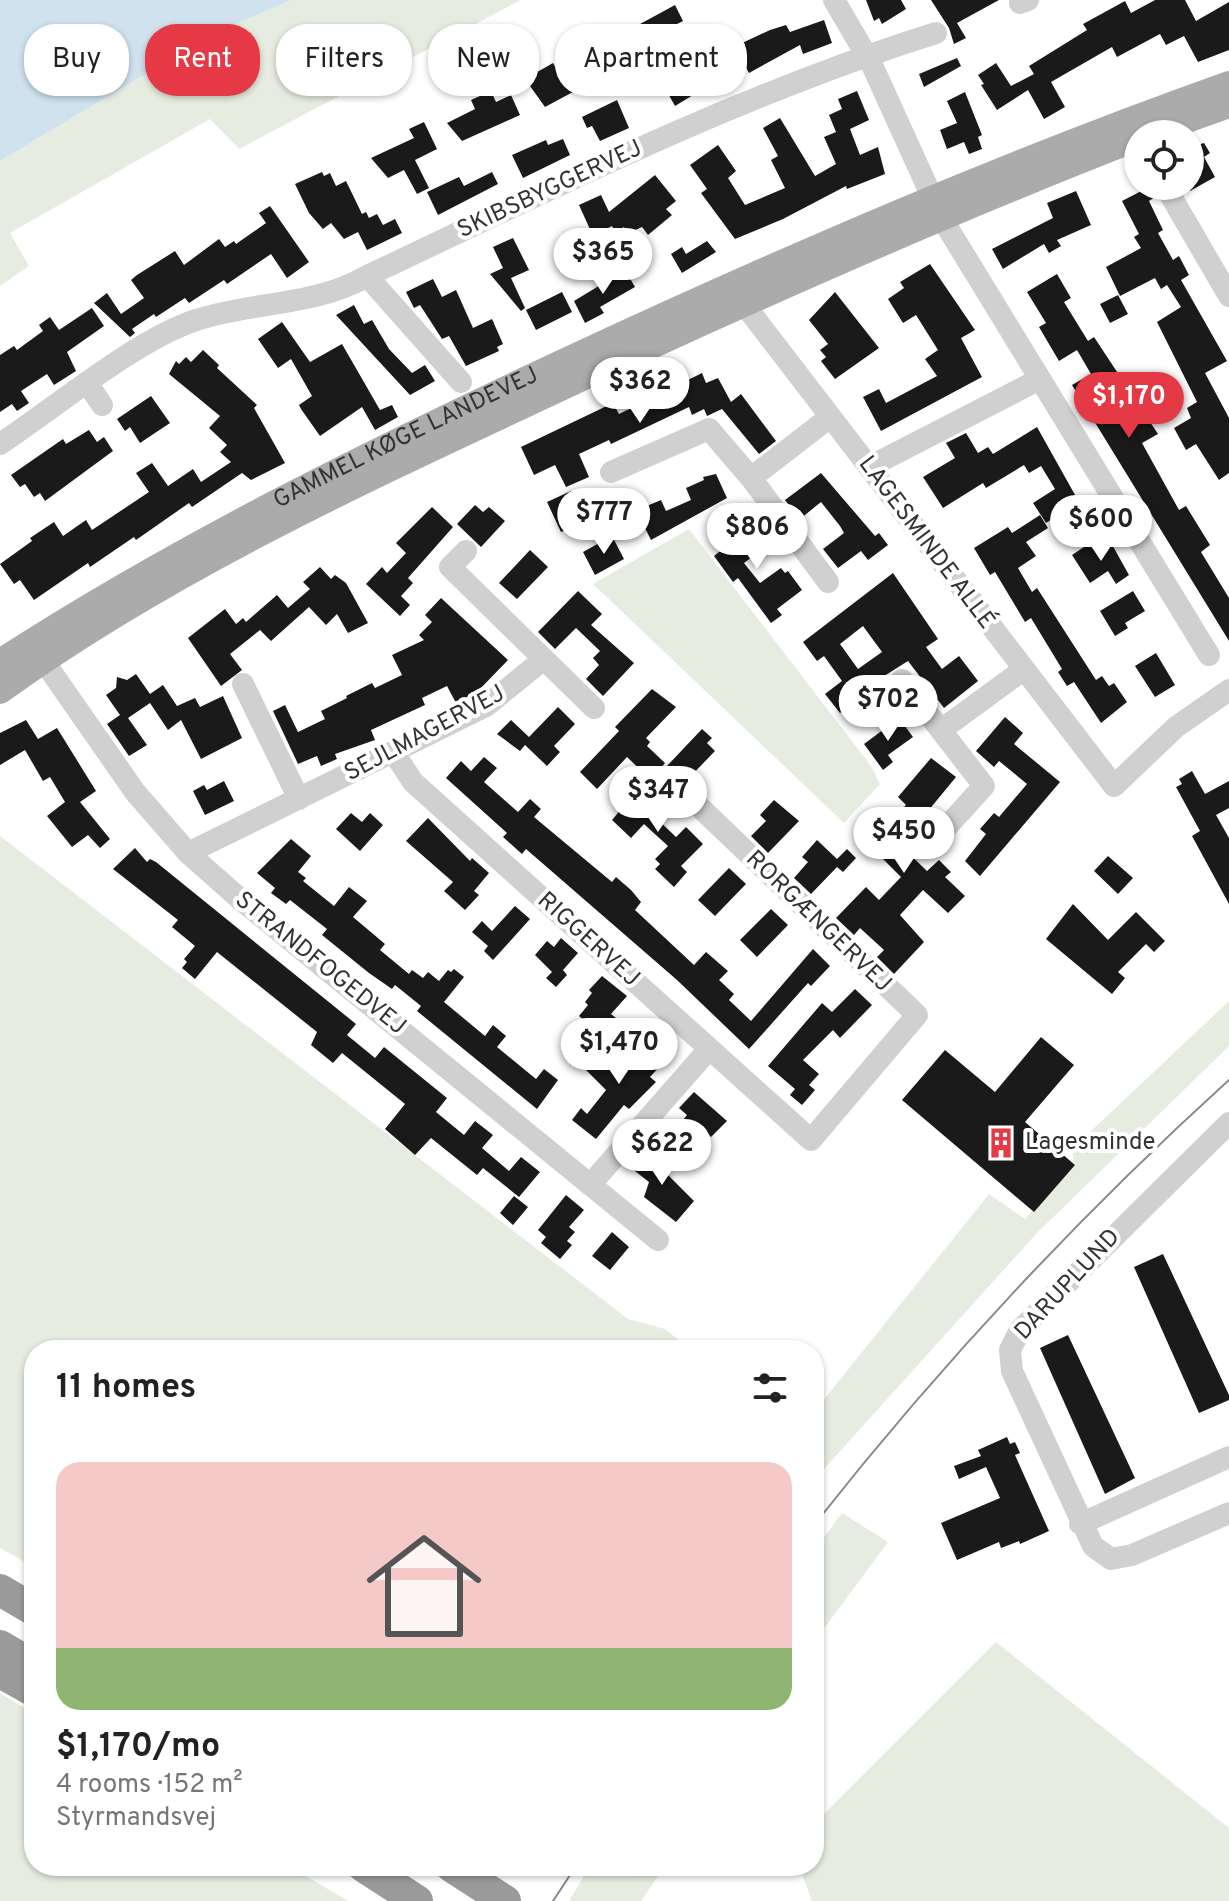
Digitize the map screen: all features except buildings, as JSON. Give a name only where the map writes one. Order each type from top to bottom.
[{"type":"highway","points":[[0,1590],[24,1604]]},
{"type":"highway","points":[[0,1646],[24,1660]]},
{"type":"highway","points":[[0,1672],[24,1685]]},
{"type":"highway","points":[[378,1876],[417,1901]]},
{"type":"highway","points":[[466,1876],[505,1901]]},
{"type":"main road","name":"GAMMEL KØGE LANDEVEJ","points":[[1160,120],[1229,84]]},
{"type":"main road","name":"GAMMEL KØGE LANDEVEJ","points":[[1177,120],[1229,105]]},
{"type":"main road","name":"GAMMEL KØGE LANDEVEJ","points":[[0,662],[37,651],[112,616],[339,494],[736,294],[937,207],[1124,137]]},
{"type":"main road","name":"GAMMEL KØGE LANDEVEJ","points":[[0,691],[37,651]]},
{"type":"street","points":[[834,0],[866,56],[937,207],[1209,655]]},
{"type":"street","name":"SKIBSBYGGERVEJ","points":[[0,444],[155,338],[193,321],[228,310],[320,293],[367,276],[675,132],[866,56],[936,33]]},
{"type":"street","points":[[1173,200],[1229,296]]},
{"type":"street","points":[[367,276],[461,382]]},
{"type":"street","name":"LAGESMINDE ALLÉ","points":[[736,294],[1114,786],[1176,727],[1229,690]]},
{"type":"street","points":[[869,467],[1040,379]]},
{"type":"street","points":[[88,384],[102,405]]},
{"type":"street","points":[[751,478],[830,417]]},
{"type":"street","points":[[611,472],[709,429],[751,478],[828,582]]},
{"type":"street","points":[[466,551],[450,567],[594,708]]},
{"type":"street","name":"STRANDFOGEDVEJ","points":[[37,651],[135,792],[188,853],[240,899],[658,1240]]},
{"type":"street","name":"SEJLMAGERVEJ","points":[[188,853],[486,706],[544,659]]},
{"type":"street","points":[[941,730],[1023,670]]},
{"type":"street","points":[[902,680],[984,786],[943,831]]},
{"type":"street","points":[[243,684],[299,799]]},
{"type":"street","name":"RIGGERVEJ","points":[[394,753],[413,782],[811,1140],[917,1015]]},
{"type":"street","name":"RORGÆNGERVEJ","points":[[686,794],[917,1015]]},
{"type":"street","points":[[590,1185],[709,1049]]},
{"type":"street","name":"DARUPLUND","points":[[1229,1123],[1020,1330],[1010,1350],[1012,1371],[1080,1524],[1093,1546],[1111,1559],[1132,1555],[1229,1513]]},
{"type":"street","points":[[1080,1524],[1229,1457]]},
{"type":"shaded area","points":[[291,0],[521,0],[476,24],[428,24],[428,49],[412,58],[412,24],[276,24],[276,96],[339,96],[239,149],[210,119],[10,233],[29,266],[0,286],[0,161],[109,96],[129,96],[129,84],[145,74],[145,96],[260,96],[260,24],[236,24]]},
{"type":"shaded area","points":[[689,529],[871,766],[880,784],[844,823],[593,584]]},
{"type":"shaded area","points":[[0,836],[628,1319],[665,1329],[679,1340],[24,1340],[24,1561],[0,1548]]},
{"type":"shaded area","points":[[1229,1001],[1229,1046],[1036,1234],[824,1469],[824,1400],[989,1194],[1025,1219],[1074,1165],[1072,1149]]},
{"type":"shaded area","points":[[842,1513],[888,1542],[824,1628],[824,1537]]},
{"type":"shaded area","points":[[996,1642],[1229,1828],[1229,1901],[812,1901],[803,1876],[824,1876],[824,1814]]},
{"type":"shaded area","points":[[0,1693],[24,1708],[24,1876],[306,1876],[348,1901],[0,1901]]},
{"type":"shaded area","points":[[584,1876],[658,1876],[641,1901],[569,1901]]},
{"type":"water","points":[[0,0],[291,0],[236,24],[145,24],[145,74],[129,84],[129,24],[24,24],[24,96],[109,96],[0,161]]},
{"type":"tram line","points":[[824,1513],[911,1407],[1012,1294],[1118,1185],[1229,1080]]},
{"type":"tram line","points":[[553,1901],[569,1876]]},
{"type":"place","name":"Lagesminde","points":[[1001,1143]]}]
